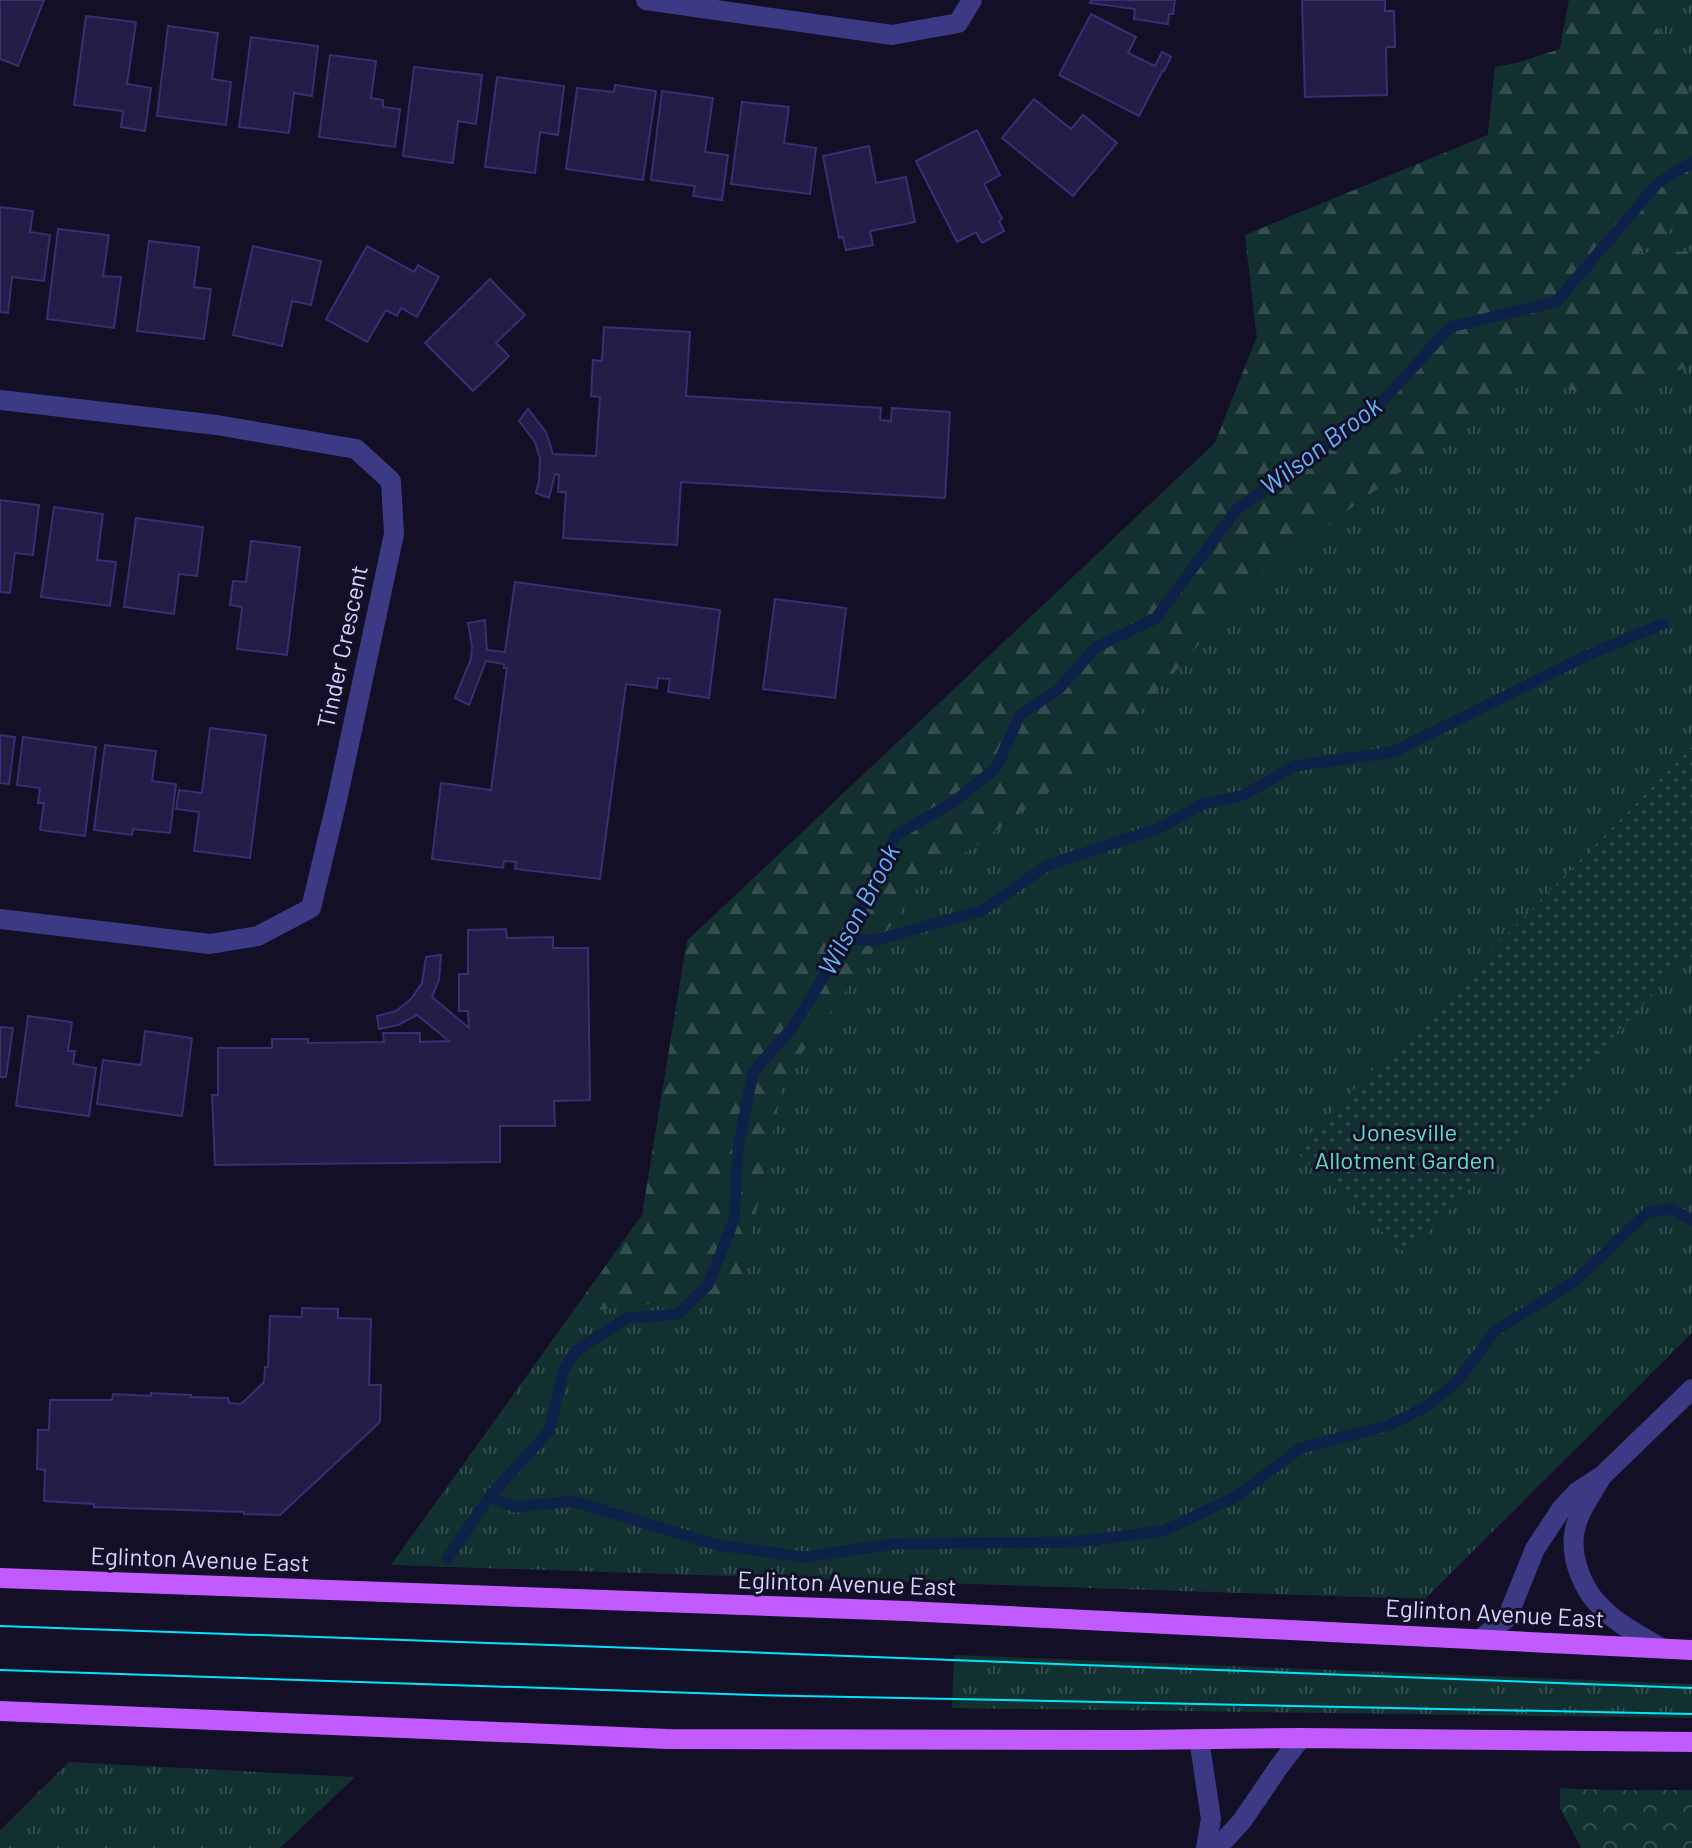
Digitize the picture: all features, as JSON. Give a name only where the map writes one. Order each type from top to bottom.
[{"type":"main road","name":"Eglinton Avenue East","points":[[0,1578],[906,1611],[1692,1650]]},
{"type":"main road","points":[[0,1711],[667,1739],[1301,1738],[1692,1742]]},
{"type":"street","points":[[646,0],[892,35],[958,23],[972,0]]},
{"type":"street","name":"Tinder Crescent","points":[[0,400],[217,425],[356,449],[391,481],[394,534],[341,785],[311,908],[258,936],[210,944],[0,919]]},
{"type":"street","points":[[1479,1640],[1507,1618],[1535,1549],[1562,1508],[1577,1492],[1603,1475],[1692,1389]]},
{"type":"street","points":[[1603,1475],[1580,1514],[1574,1535],[1578,1569],[1589,1592],[1602,1608],[1661,1648]]},
{"type":"street","points":[[1217,1848],[1242,1821],[1301,1738]]},
{"type":"street","points":[[1199,1739],[1211,1819],[1206,1848]]},
{"type":"green space","points":[[1569,0],[1692,0],[1692,1333],[1425,1599],[391,1565],[642,1215],[687,941],[1215,443],[1257,337],[1245,235],[1488,135],[1495,67],[1560,49]]},
{"type":"green space","points":[[1569,0],[1644,0],[1688,92],[1692,91],[1692,214],[1638,253],[1692,251],[1692,364],[1619,399],[1524,381],[1260,575],[1105,751],[917,888],[784,1079],[739,1294],[572,1313],[642,1215],[687,941],[1215,443],[1257,337],[1245,235],[1488,135],[1495,67],[1560,49]]},
{"type":"green space","name":"Jonesville Allotment Garden","points":[[1692,747],[1692,958],[1689,956],[1407,1255],[1294,1150]]},
{"type":"green space","points":[[954,1655],[1692,1684],[1692,1718],[952,1708]]},
{"type":"green space","points":[[69,1762],[355,1777],[280,1848],[0,1848],[0,1830]]},
{"type":"green space","points":[[1560,1788],[1692,1790],[1692,1848],[1581,1848],[1560,1808]]},
{"type":"building","points":[[0,0],[44,0],[18,66],[0,59]]},
{"type":"building","points":[[1091,0],[1175,0],[1168,24],[1134,19],[1135,9],[1090,3]]},
{"type":"building","points":[[1302,0],[1385,0],[1385,11],[1394,11],[1395,47],[1386,47],[1387,95],[1305,97]]},
{"type":"building","points":[[1091,14],[1136,37],[1128,53],[1155,66],[1162,52],[1171,57],[1139,116],[1059,75]]},
{"type":"building","points":[[86,16],[136,22],[127,84],[151,88],[145,131],[121,127],[123,111],[74,105]]},
{"type":"building","points":[[168,26],[218,33],[212,79],[231,82],[226,125],[157,116]]},
{"type":"building","points":[[251,37],[318,46],[312,96],[294,93],[289,133],[239,127]]},
{"type":"building","points":[[330,55],[376,61],[371,98],[383,100],[383,107],[400,109],[395,147],[319,137]]},
{"type":"building","points":[[414,67],[482,75],[476,124],[458,121],[453,163],[403,156]]},
{"type":"building","points":[[497,77],[564,86],[558,135],[540,132],[535,173],[485,167]]},
{"type":"building","points":[[615,85],[656,91],[643,180],[566,169],[577,88],[614,92]]},
{"type":"building","points":[[662,91],[713,98],[705,152],[728,155],[722,200],[693,196],[695,186],[651,180]]},
{"type":"building","points":[[1034,99],[1071,129],[1083,115],[1117,143],[1073,196],[1002,138]]},
{"type":"building","points":[[742,102],[789,107],[784,143],[816,148],[810,194],[731,184]]},
{"type":"building","points":[[977,130],[1000,175],[984,184],[1002,219],[999,221],[1004,231],[982,243],[976,232],[957,242],[916,161]]},
{"type":"building","points":[[869,146],[876,183],[906,177],[915,222],[870,231],[873,245],[846,250],[843,237],[839,238],[823,156]]},
{"type":"building","points":[[0,207],[33,211],[30,232],[50,235],[44,281],[12,277],[8,313],[0,312]]},
{"type":"building","points":[[58,229],[109,235],[103,276],[121,277],[114,328],[47,319]]},
{"type":"building","points":[[149,241],[199,247],[194,287],[211,289],[204,339],[137,331]]},
{"type":"building","points":[[253,246],[321,261],[311,305],[292,301],[282,346],[233,335]]},
{"type":"building","points":[[367,246],[414,272],[418,265],[439,277],[417,317],[401,308],[397,316],[386,310],[367,342],[326,319]]},
{"type":"building","points":[[490,279],[525,315],[496,343],[509,356],[473,391],[425,343]]},
{"type":"building","points":[[604,327],[690,332],[686,396],[881,408],[880,420],[891,421],[892,408],[950,412],[945,498],[681,482],[677,545],[563,538],[566,492],[558,492],[559,475],[555,474],[549,498],[536,493],[540,459],[535,442],[519,421],[528,409],[546,432],[553,454],[596,456],[600,397],[591,396],[593,360],[602,361]]},
{"type":"building","points":[[0,500],[39,505],[33,555],[15,553],[10,593],[0,592]]},
{"type":"building","points":[[54,507],[103,514],[97,560],[116,562],[110,606],[41,597]]},
{"type":"building","points":[[136,518],[203,527],[197,576],[179,574],[174,614],[124,607]]},
{"type":"building","points":[[251,541],[300,547],[287,655],[237,649],[242,607],[230,605],[233,581],[246,582]]},
{"type":"building","points":[[515,582],[720,610],[709,698],[668,692],[670,679],[658,678],[657,688],[626,684],[600,879],[515,869],[516,862],[504,861],[503,868],[432,859],[441,783],[491,790],[507,668],[504,664],[486,661],[469,705],[455,698],[471,659],[468,623],[485,620],[487,650],[505,652]]},
{"type":"building","points":[[775,599],[846,608],[835,698],[763,689]]},
{"type":"building","points":[[210,728],[266,735],[250,858],[194,851],[199,812],[176,809],[179,790],[202,793]]},
{"type":"building","points":[[0,735],[15,737],[9,784],[0,783]]},
{"type":"building","points":[[23,737],[96,747],[85,836],[40,830],[44,803],[38,803],[40,788],[17,785]]},
{"type":"building","points":[[105,745],[156,751],[152,781],[176,784],[170,833],[133,829],[132,835],[94,830]]},
{"type":"building","points":[[506,929],[507,938],[553,937],[553,948],[588,948],[590,1100],[554,1101],[555,1126],[500,1126],[500,1162],[215,1165],[212,1095],[218,1095],[218,1048],[272,1048],[272,1039],[308,1039],[308,1043],[384,1042],[383,1033],[420,1033],[420,1042],[449,1041],[417,1015],[398,1025],[379,1029],[377,1016],[396,1011],[411,999],[422,983],[426,957],[441,955],[439,980],[432,997],[469,1028],[468,1011],[459,1011],[459,974],[468,974],[468,930]]},
{"type":"building","points":[[28,1016],[72,1022],[68,1051],[75,1051],[73,1064],[96,1068],[89,1116],[16,1106]]},
{"type":"building","points":[[0,1027],[13,1028],[6,1077],[0,1077]]},
{"type":"building","points":[[145,1031],[192,1038],[182,1116],[97,1104],[103,1060],[141,1065]]},
{"type":"building","points":[[302,1308],[338,1309],[338,1318],[371,1319],[369,1385],[381,1385],[380,1422],[280,1515],[94,1507],[94,1504],[44,1501],[45,1470],[37,1469],[38,1430],[49,1430],[50,1400],[112,1400],[113,1394],[151,1396],[151,1393],[228,1398],[229,1403],[241,1404],[264,1382],[265,1367],[268,1367],[270,1316],[302,1317]]},
{"type":"waterway","name":"Wilson Brook","points":[[447,1559],[489,1497],[549,1431],[564,1369],[577,1350],[627,1318],[678,1314],[708,1285],[734,1220],[738,1148],[753,1072],[792,1028],[846,941],[895,836],[955,801],[996,768],[1020,715],[1059,689],[1096,647],[1155,619],[1236,510],[1372,413],[1450,327],[1556,302],[1658,183],[1692,162]]},
{"type":"waterway","points":[[848,938],[872,941],[981,911],[1048,865],[1159,828],[1203,804],[1244,795],[1294,766],[1393,752],[1590,654],[1663,624]]},
{"type":"waterway","points":[[489,1497],[516,1507],[573,1501],[717,1545],[804,1557],[894,1544],[1073,1542],[1163,1531],[1235,1497],[1301,1448],[1390,1425],[1427,1406],[1456,1383],[1495,1331],[1575,1281],[1648,1212],[1671,1209],[1692,1220]]},
{"type":"tram line","points":[[0,1626],[1692,1688]]},
{"type":"tram line","points":[[0,1670],[755,1695],[1692,1714]]}]
